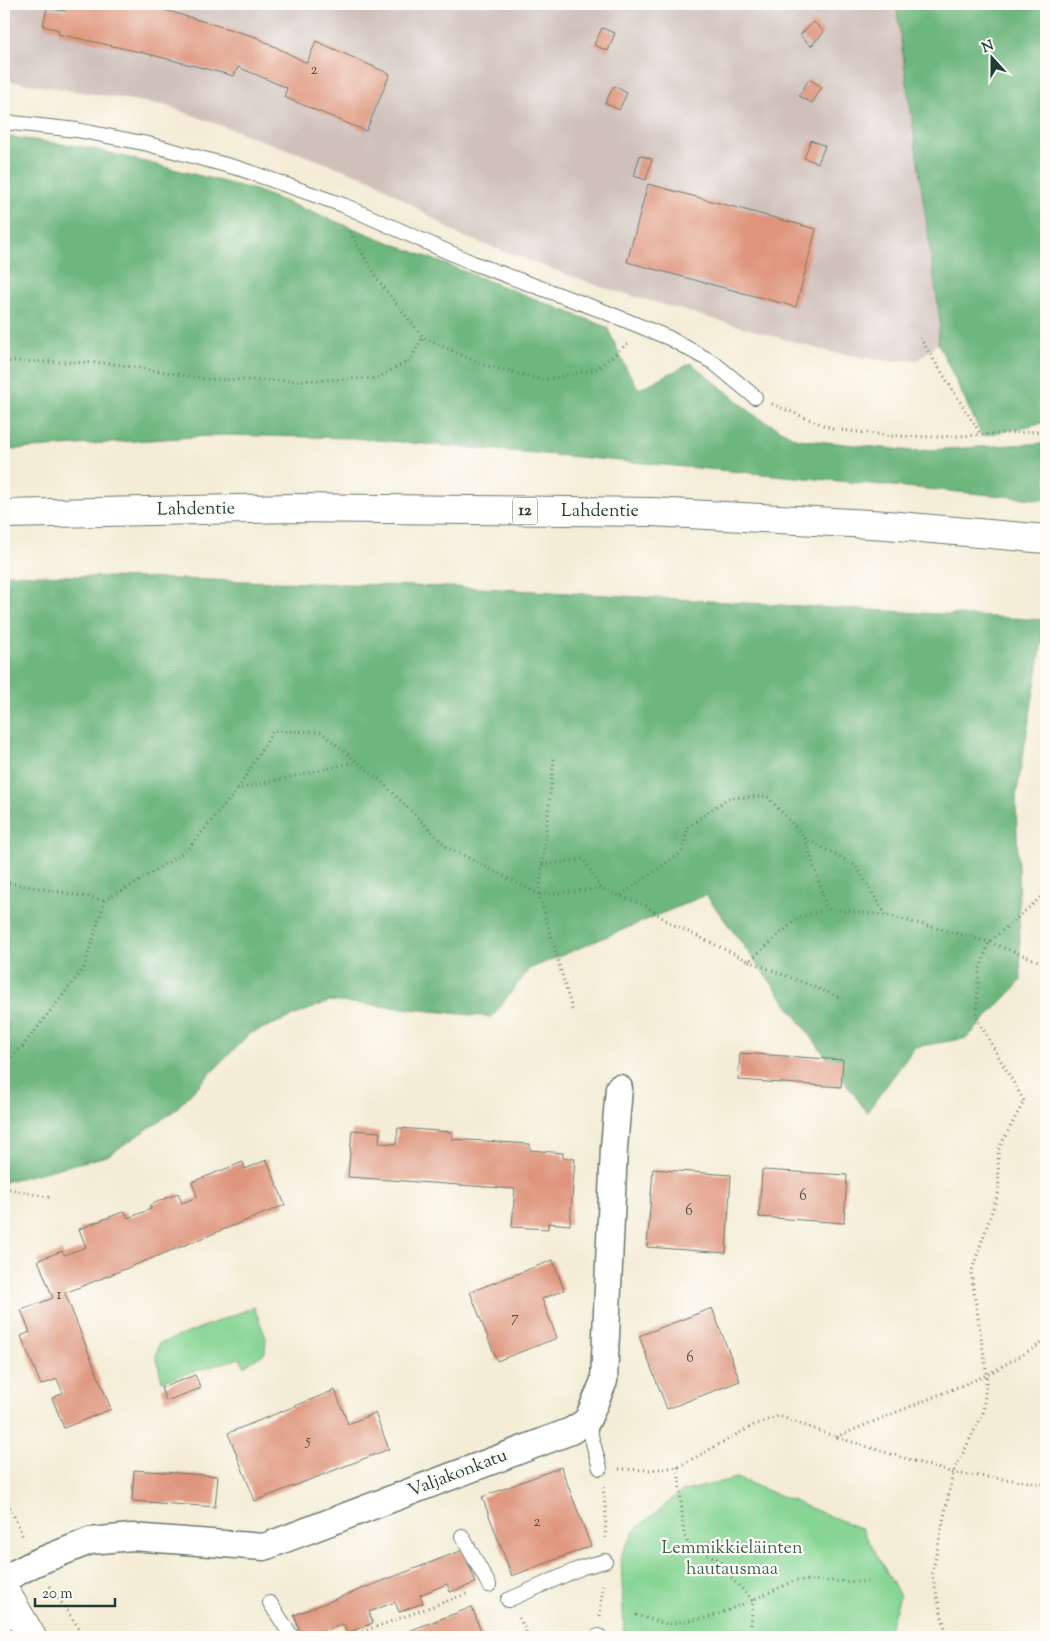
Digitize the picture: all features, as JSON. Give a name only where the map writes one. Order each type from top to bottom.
[{"type":"main road","name":"Lahdentie","points":[[4,514],[292,508],[652,512],[887,525],[1046,540]]},
{"type":"main road","points":[[4,1589],[32,1637]]},
{"type":"street","points":[[587,1421],[604,1381],[614,1148],[619,1088]]},
{"type":"street","name":"Valjakonkatu","points":[[4,1579],[35,1563],[90,1541],[132,1537],[264,1547],[571,1431],[587,1421]]},
{"type":"lane","points":[[4,122],[78,130],[148,144],[242,169],[333,202],[473,263],[669,338],[714,363],[755,397]]},
{"type":"lane","points":[[587,1421],[600,1468]]},
{"type":"lane","points":[[462,1536],[489,1585]]},
{"type":"lane","points":[[508,1600],[583,1567],[605,1561]]},
{"type":"lane","points":[[270,1603],[292,1637]]},
{"type":"path","points":[[333,202],[380,283],[423,337],[482,364],[543,380],[597,369],[646,329]]},
{"type":"path","points":[[4,362],[109,363],[207,379],[290,381],[377,378],[410,360],[423,337]]},
{"type":"path","points":[[920,338],[982,436]]},
{"type":"path","points":[[755,397],[833,429],[892,436],[982,436],[1024,431],[1046,431]]},
{"type":"path","points":[[4,695],[10,684]]},
{"type":"path","points":[[4,882],[105,900],[187,850],[238,789],[273,731],[321,732],[381,781],[448,847],[539,894],[600,888],[621,895],[646,906],[668,922],[749,962],[842,998]]},
{"type":"path","points":[[554,759],[539,894],[573,1013]]},
{"type":"path","points":[[238,789],[356,762]]},
{"type":"path","points":[[621,895],[682,852],[688,827],[728,798],[767,796],[805,838],[856,866],[886,915]]},
{"type":"path","points":[[805,838],[827,909]]},
{"type":"path","points":[[542,865],[584,859],[600,888]]},
{"type":"path","points":[[947,1637],[932,1575],[953,1473],[983,1413],[987,1375],[971,1272],[999,1190],[998,1150],[1024,1101],[976,1017],[979,972],[989,942],[1046,893]]},
{"type":"path","points":[[4,1064],[23,1046],[84,968],[105,900]]},
{"type":"path","points":[[749,962],[798,918],[827,909],[886,915],[989,942],[1046,964]]},
{"type":"path","points":[[4,1188],[52,1198]]},
{"type":"path","points":[[836,1437],[987,1375],[1046,1341]]},
{"type":"path","points":[[600,1468],[648,1470],[678,1468],[754,1425],[779,1416],[836,1437],[953,1473],[1046,1484]]},
{"type":"path","points":[[678,1468],[684,1535],[688,1544],[719,1560],[726,1573],[753,1600],[750,1637]]},
{"type":"path","points":[[636,1615],[667,1624],[711,1617],[796,1580],[867,1582]]},
{"type":"path","points":[[348,1637],[489,1585]]},
{"type":"path","points":[[508,1600],[526,1630],[527,1637]]},
{"type":"shaded area","points":[[4,4],[896,4],[940,320],[938,343],[918,360],[887,361],[830,352],[601,287],[459,235],[373,180],[164,105],[4,80]]},
{"type":"green space","points":[[896,4],[1046,4],[1046,422],[982,436],[938,343],[940,320]]},
{"type":"green space","points":[[4,136],[90,148],[252,189],[607,327],[626,368],[639,389],[691,363],[756,416],[797,439],[913,451],[1046,443],[1046,500],[353,438],[223,435],[4,450]]},
{"type":"green space","points":[[4,574],[481,588],[1046,620],[1016,797],[1021,981],[967,1038],[915,1047],[867,1112],[706,895],[529,969],[492,1017],[330,1001],[249,1034],[173,1112],[107,1156],[4,1182]]},
{"type":"green space","points":[[254,1307],[266,1338],[265,1353],[244,1366],[240,1358],[162,1381],[156,1356],[159,1344]]},
{"type":"green space","name":"Lemmikkieläinten hautausmaa","points":[[737,1478],[862,1529],[900,1596],[887,1637],[624,1637],[621,1555],[635,1530],[681,1492]]},
{"type":"building","points":[[68,4],[133,4],[151,6],[256,37],[307,63],[316,41],[390,74],[366,131],[284,97],[287,88],[238,67],[234,76],[140,52],[58,34],[59,30],[43,26],[47,8],[65,11]]},
{"type":"building","points":[[614,4],[626,4],[625,8]]},
{"type":"building","points":[[814,22],[824,32],[811,46],[800,35]]},
{"type":"building","points":[[602,28],[615,33],[608,51],[594,45]]},
{"type":"building","points":[[809,79],[822,87],[812,103],[799,96]]},
{"type":"building","points":[[614,86],[627,93],[619,110],[605,103]]},
{"type":"building","points":[[811,140],[825,146],[818,163],[804,158]]},
{"type":"building","points":[[640,155],[652,159],[646,180],[634,176]]},
{"type":"building","points":[[648,184],[816,229],[796,307],[627,262]]},
{"type":"building","points":[[740,1053],[843,1060],[841,1087],[738,1080]]},
{"type":"building","points":[[398,1128],[452,1132],[452,1139],[530,1144],[530,1150],[563,1153],[563,1158],[575,1159],[570,1225],[548,1223],[548,1229],[512,1227],[515,1189],[348,1177],[352,1130],[380,1132],[379,1143],[396,1144]]},
{"type":"building","points":[[267,1160],[285,1205],[65,1293],[111,1409],[64,1428],[52,1398],[63,1393],[57,1379],[41,1385],[21,1336],[30,1332],[21,1310],[53,1298],[38,1260],[62,1251],[64,1255],[86,1247],[79,1229],[125,1211],[128,1218],[151,1209],[150,1205],[178,1193],[182,1203],[197,1197],[192,1182],[243,1162],[245,1169]]},
{"type":"building","points":[[653,1169],[731,1175],[726,1253],[647,1247]]},
{"type":"building","points":[[762,1170],[847,1175],[844,1223],[759,1217]]},
{"type":"building","points":[[553,1260],[564,1290],[542,1299],[557,1338],[497,1361],[470,1292]]},
{"type":"building","points":[[712,1308],[740,1381],[667,1409],[639,1336]]},
{"type":"building","points":[[195,1375],[201,1388],[166,1401],[161,1388]]},
{"type":"building","points":[[335,1390],[348,1424],[375,1413],[389,1449],[255,1501],[228,1433]]},
{"type":"building","points":[[561,1467],[591,1546],[512,1576],[482,1497]]},
{"type":"building","points":[[134,1470],[218,1476],[215,1507],[132,1501]]},
{"type":"building","points":[[463,1550],[476,1583],[450,1592],[447,1584],[420,1595],[423,1603],[399,1612],[395,1602],[369,1612],[373,1623],[347,1633],[343,1624],[329,1629],[331,1637],[302,1637],[294,1615]]},
{"type":"building","points":[[472,1607],[483,1637],[393,1637]]}]
